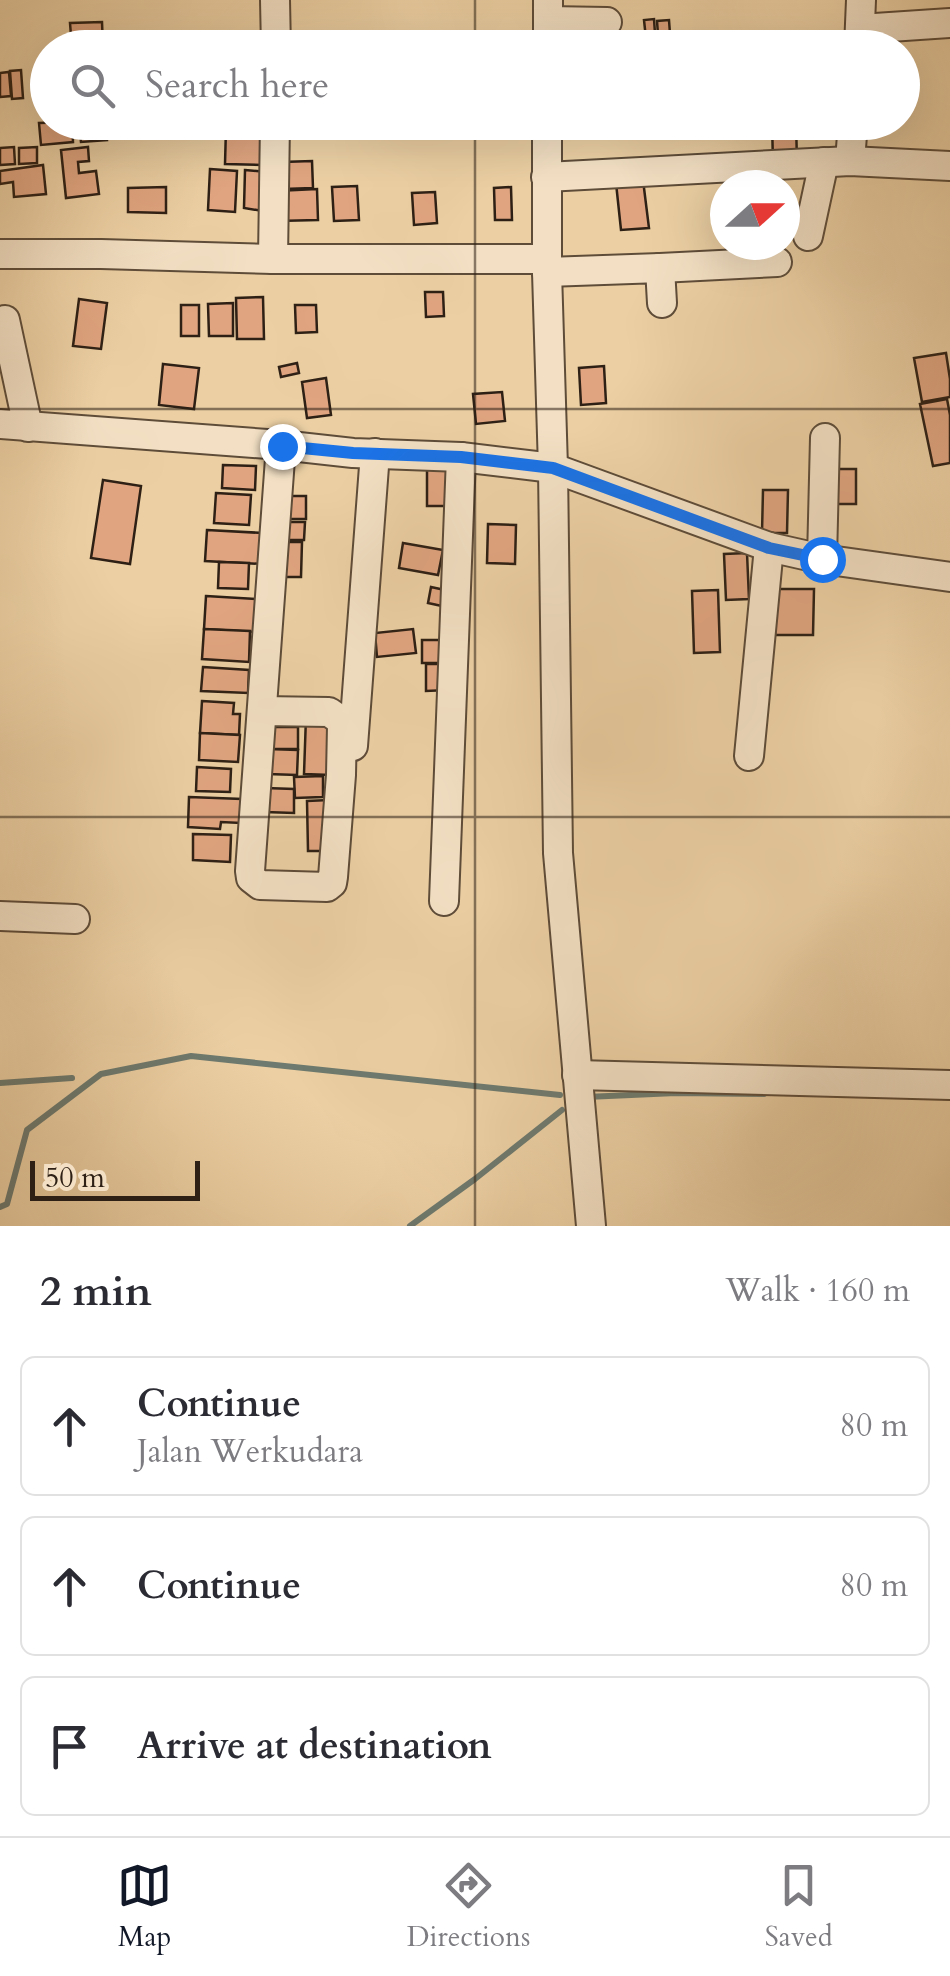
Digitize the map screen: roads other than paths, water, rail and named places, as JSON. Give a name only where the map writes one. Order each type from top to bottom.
[{"type":"street","points":[[275,0],[276,30]]},
{"type":"street","points":[[860,30],[861,0]]},
{"type":"street","points":[[548,23],[607,22]]},
{"type":"street","points":[[908,30],[950,23]]},
{"type":"street","points":[[273,260],[276,140]]},
{"type":"street","points":[[547,140],[558,853],[591,1226]]},
{"type":"street","points":[[808,236],[846,140]]},
{"type":"street","points":[[546,178],[837,162],[950,166]]},
{"type":"street","points":[[0,254],[660,268],[777,262]]},
{"type":"street","points":[[660,268],[662,303]]},
{"type":"street","points":[[6,320],[14,426],[461,457],[553,468],[769,548],[950,577]]},
{"type":"street","points":[[822,559],[824,438]]},
{"type":"street","points":[[262,710],[329,712],[342,726],[333,877],[326,887],[260,885],[251,878],[262,710],[282,446]]},
{"type":"street","points":[[342,888],[375,453]]},
{"type":"street","points":[[444,901],[461,457]]},
{"type":"street","points":[[749,756],[769,548]]},
{"type":"street","points":[[0,916],[75,919]]},
{"type":"street","points":[[576,1075],[950,1085]]},
{"type":"waterway","points":[[0,1207],[7,1204],[27,1130],[101,1074],[191,1056],[560,1095]]},
{"type":"waterway","points":[[0,1083],[72,1078]]},
{"type":"waterway","points":[[586,1097],[764,1094]]},
{"type":"waterway","points":[[410,1226],[562,1110]]}]
